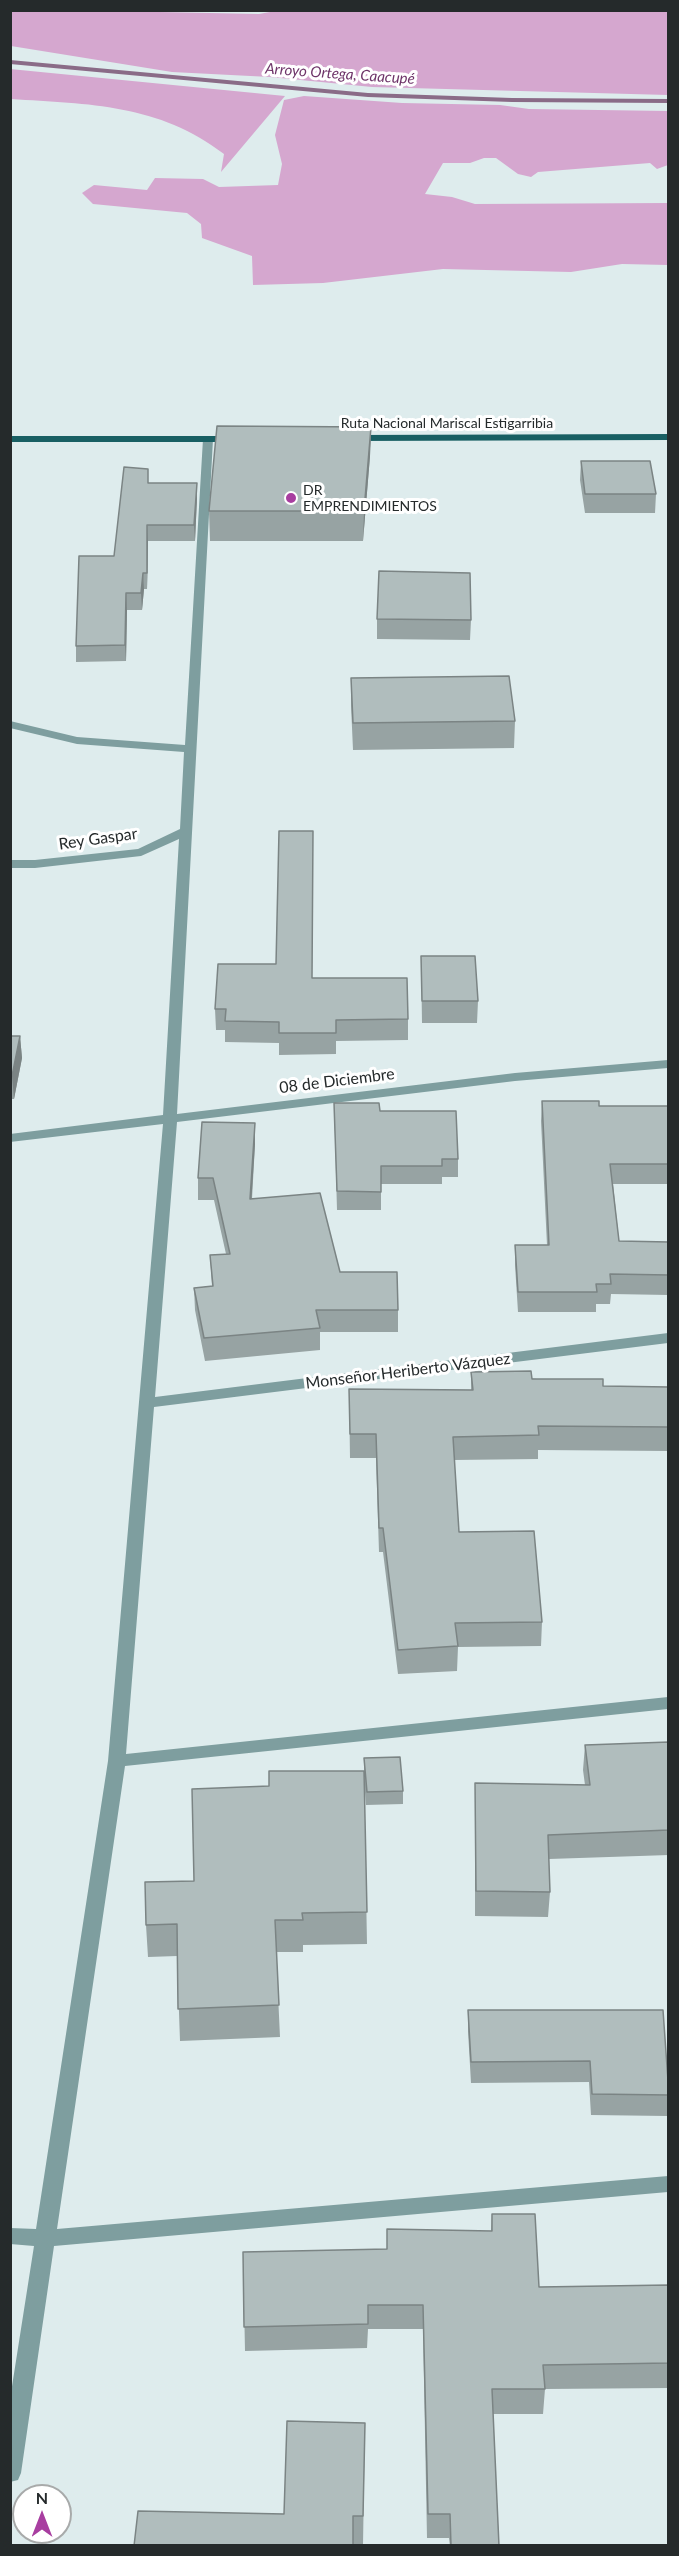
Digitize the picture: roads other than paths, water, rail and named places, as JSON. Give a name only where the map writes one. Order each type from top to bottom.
[{"type":"main road","name":"Ruta Nacional Mariscal Estigarribia","points":[[338,438],[669,437]]},
{"type":"main road","points":[[10,439],[244,439]]},
{"type":"street","points":[[10,2472],[117,1761],[170,1119],[208,439]]},
{"type":"street","points":[[10,724],[36,733],[106,746],[191,749]]},
{"type":"street","name":"Rey Gaspar","points":[[10,864],[35,864],[141,852],[186,831]]},
{"type":"street","name":"08 de Diciembre","points":[[10,1138],[515,1077],[669,1064]]},
{"type":"street","name":"Monseñor Heriberto Vázquez","points":[[147,1403],[669,1338]]},
{"type":"street","points":[[117,1761],[669,1702]]},
{"type":"street","points":[[10,2236],[45,2238],[669,2184]]},
{"type":"waterway","name":"Arroyo Ortega, Caacupé","points":[[10,62],[368,95],[512,100],[668,101]]},
{"type":"place","name":"DR EMPRENDIMIENTOS","points":[[291,498]]}]
